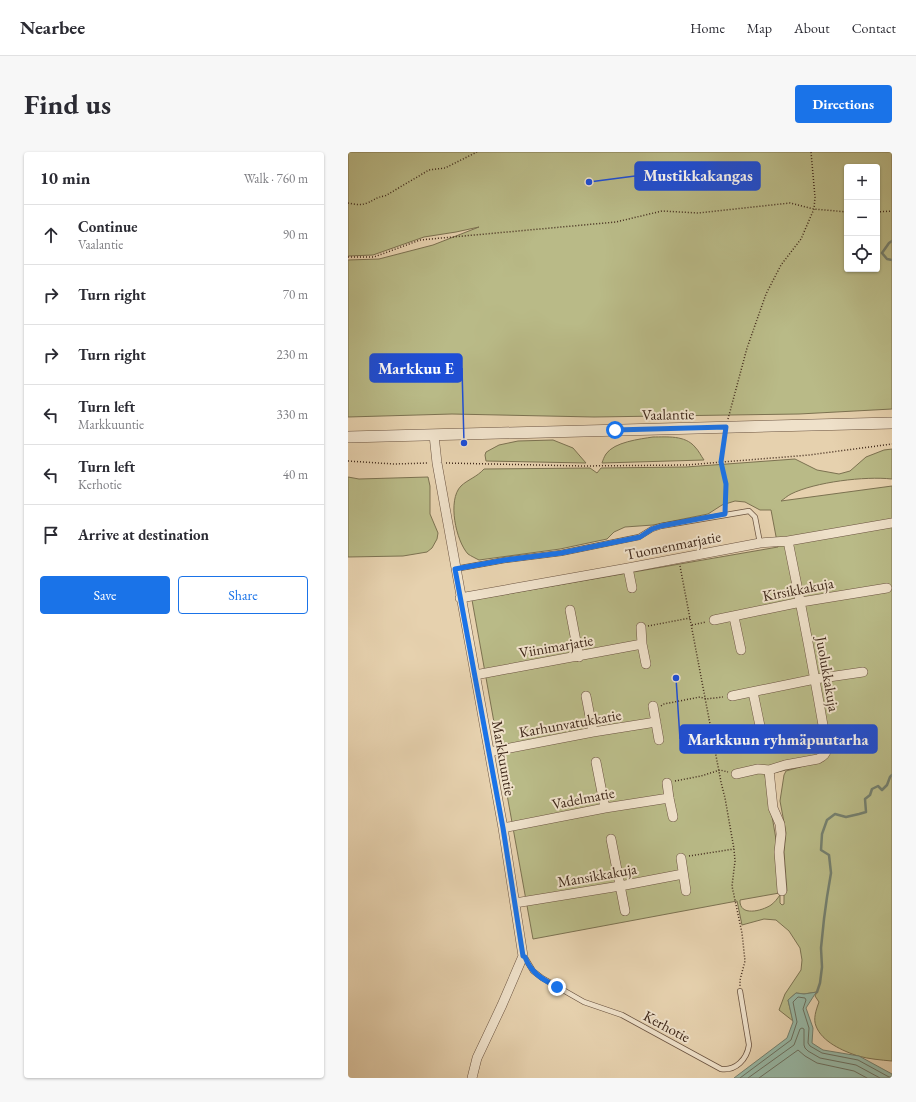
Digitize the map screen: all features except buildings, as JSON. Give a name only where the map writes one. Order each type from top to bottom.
[{"type":"street","name":"Vaalantie","points":[[348,437],[892,423]]},
{"type":"street","name":"Markkuuntie","points":[[434,435],[436,463],[503,828],[523,956]]},
{"type":"street","name":"Tuomenmarjatie","points":[[460,598],[760,543],[788,541],[892,523]]},
{"type":"street","name":"Juolukkakuja","points":[[736,774],[758,770],[770,770],[818,759],[823,757],[826,753],[827,748],[815,679],[788,541]]},
{"type":"street","points":[[628,568],[632,588]]},
{"type":"street","name":"Kirsikkakuja","points":[[714,620],[801,602],[887,588]]},
{"type":"street","points":[[570,610],[579,657]]},
{"type":"street","points":[[734,617],[740,650]]},
{"type":"street","points":[[641,627],[642,644],[646,664]]},
{"type":"street","name":"Viinimarjatie","points":[[475,675],[579,657],[642,644]]},
{"type":"street","points":[[732,696],[815,679],[863,672]]},
{"type":"street","points":[[753,692],[760,726]]},
{"type":"street","points":[[586,696],[593,732]]},
{"type":"street","points":[[654,714],[659,740]]},
{"type":"street","name":"Karhunvatukkatie","points":[[489,752],[593,732],[654,714]]},
{"type":"street","points":[[596,762],[605,808]]},
{"type":"street","points":[[770,770],[773,808],[780,824],[781,834],[779,852],[782,890]]},
{"type":"street","points":[[667,783],[673,817]]},
{"type":"street","name":"Vadelmatie","points":[[503,828],[605,808],[669,798]]},
{"type":"street","points":[[611,839],[625,910]]},
{"type":"street","points":[[681,858],[686,890]]},
{"type":"street","name":"Mansikkakuja","points":[[515,903],[683,874]]},
{"type":"street","points":[[472,1078],[477,1058],[523,956]]},
{"type":"lane","points":[[455,569],[505,560],[561,553],[640,537],[652,529],[661,526],[749,511],[755,517],[760,543]]},
{"type":"lane","name":"Kerhotie","points":[[523,956],[533,971],[547,981],[584,1002],[622,1015],[721,1069],[726,1069],[738,1064],[745,1057],[748,1050],[749,1045],[740,991]]},
{"type":"path","points":[[348,204],[367,204],[378,197],[385,196],[429,170],[445,168],[477,152]]},
{"type":"path","points":[[725,514],[726,484],[721,462],[726,427],[747,348],[766,294],[781,265],[801,239],[814,209],[815,197],[811,152]]},
{"type":"path","points":[[348,257],[374,258],[420,240],[616,222],[662,211],[698,213],[790,203],[814,209],[844,212]]},
{"type":"path","points":[[880,212],[892,211]]},
{"type":"path","points":[[348,461],[394,464],[436,463],[582,466],[686,465],[809,455],[892,444]]},
{"type":"path","points":[[679,558],[734,849],[735,861],[732,886],[742,933],[745,961],[740,980],[740,991]]},
{"type":"path","points":[[641,627],[690,618]]},
{"type":"path","points":[[692,625],[714,620]]},
{"type":"path","points":[[654,714],[664,704],[700,697],[706,699],[732,696]]},
{"type":"path","points":[[667,783],[701,776],[720,770]]},
{"type":"path","points":[[681,858],[734,849]]},
{"type":"green space","points":[[348,152],[892,152],[892,409],[799,414],[594,417],[452,414],[348,417],[348,260],[379,259],[433,245],[479,227],[424,237],[373,255],[348,256]]},
{"type":"green space","points":[[653,437],[670,437],[686,440],[691,443],[704,460],[602,463],[606,454],[615,447],[628,442]]},
{"type":"green space","points":[[553,440],[573,448],[586,463],[486,461],[486,452],[499,445],[518,441]]},
{"type":"green space","points":[[892,449],[892,479],[868,478],[826,483],[801,490],[781,501],[892,486],[892,1061],[858,1056],[840,1049],[823,1037],[815,1023],[815,1014],[819,1002],[815,996],[817,992],[804,994],[796,993],[788,1000],[793,1021],[779,1010],[785,994],[801,970],[802,960],[800,948],[789,931],[776,920],[764,919],[742,925],[737,901],[533,939],[472,600],[778,547],[771,510],[760,510],[745,502],[735,501],[722,505],[708,514],[653,525],[625,527],[614,532],[607,539],[560,549],[479,560],[468,554],[460,540],[454,510],[454,501],[461,486],[484,469],[590,468],[597,473],[601,468],[686,467],[795,459],[817,470],[839,474],[850,471],[866,457],[884,450]],"holes":[[[811,764],[786,771],[780,801],[786,833],[784,852],[787,891],[784,895],[784,904],[782,905],[780,903],[780,895],[774,903],[767,907],[757,911],[747,911],[743,909],[740,900],[785,892],[765,775]]]},
{"type":"green space","points":[[348,477],[359,479],[428,477],[430,486],[430,514],[438,533],[437,539],[432,548],[427,552],[403,556],[348,557]]},
{"type":"water","points":[[817,992],[806,1008],[813,1028],[812,1043],[823,1050],[859,1056],[892,1074],[892,1078],[734,1078],[787,1038],[793,1022],[788,1000],[796,993],[804,994]]},
{"type":"waterway","points":[[892,241],[882,253],[887,259],[892,260]]},
{"type":"waterway","points":[[817,992],[822,967],[821,948],[831,873],[829,855],[821,850],[822,834],[827,820],[835,814],[846,817],[866,812],[865,799],[870,795],[872,789],[878,786],[882,790],[887,785],[892,775]]},
{"type":"place","name":"Mustikkakangas","points":[[589,182]]},
{"type":"place","name":"Markkuu E","points":[[464,443]]},
{"type":"place","name":"Markkuun ryhmäpuutarha","points":[[676,678]]},
{"type":"route","points":[[557,987],[533,971],[523,956],[503,828],[455,569],[505,560],[561,553],[640,537],[652,529],[661,526],[725,514],[726,484],[721,462],[726,427],[615,430]]}]
